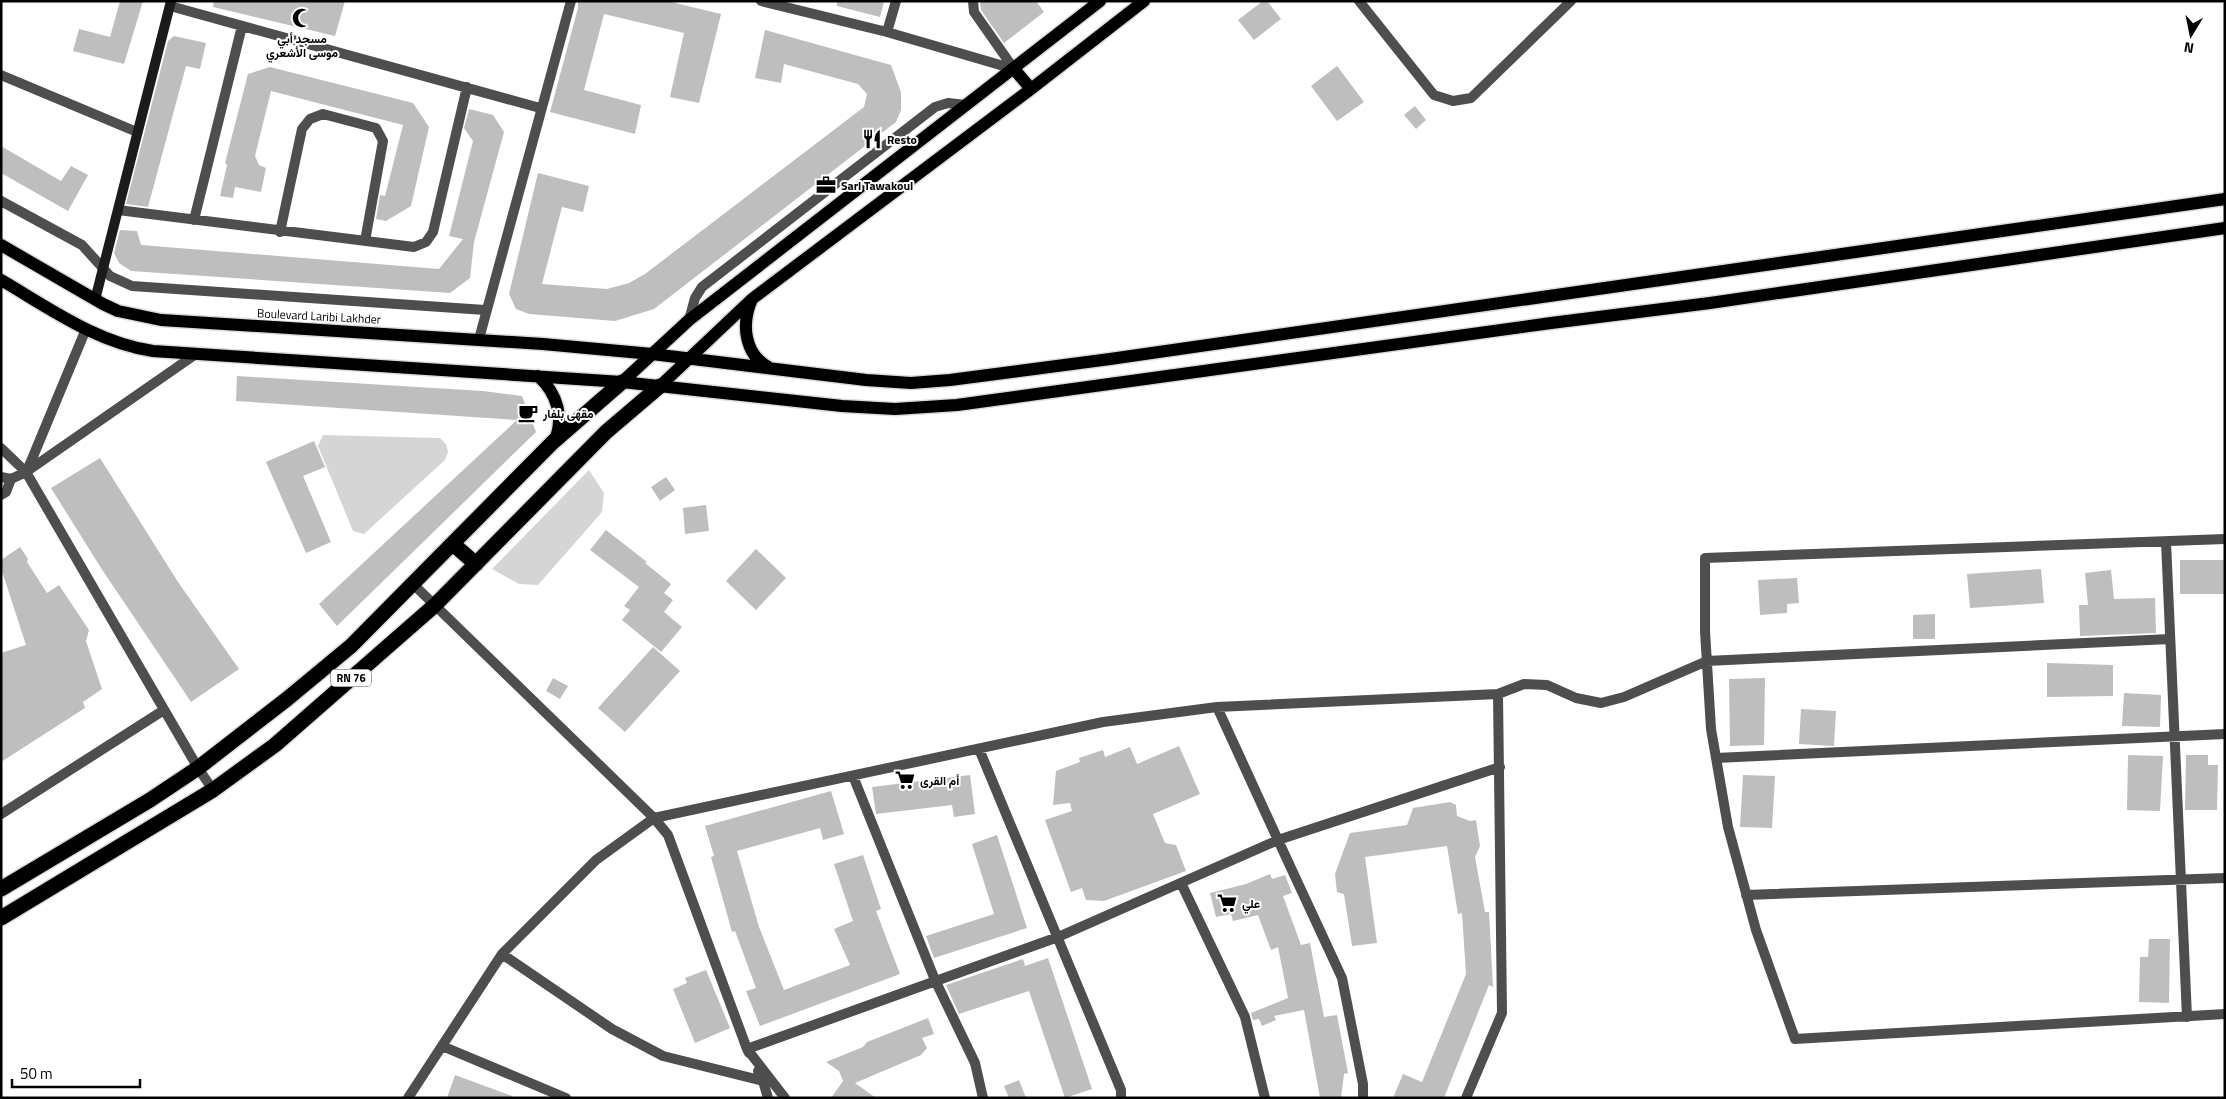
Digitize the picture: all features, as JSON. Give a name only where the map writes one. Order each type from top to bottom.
[{"type":"highway","name":"RN 76","points":[[1,889],[150,800],[198,768],[351,646],[553,442],[622,382]]},
{"type":"highway","name":"RN 76","points":[[1,918],[213,790],[276,744],[434,606],[606,432],[660,386]]},
{"type":"highway","points":[[453,544],[476,564]]},
{"type":"main road","name":"RN 76","points":[[622,382],[689,320],[1100,1]]},
{"type":"main road","name":"RN 76","points":[[660,386],[752,299],[1031,89],[1144,1]]},
{"type":"main road","points":[[1014,69],[1031,89]]},
{"type":"main road","name":"Boulevard Laribi Lakhder","points":[[1,245],[95,300],[118,311],[161,320],[479,339],[652,354],[866,380],[911,383],[950,380],[2225,199]]},
{"type":"main road","points":[[1,280],[86,329],[128,346],[153,351],[622,382],[842,406],[896,409],[957,405],[1710,303],[2225,228]]},
{"type":"main road","points":[[752,299],[746,320],[747,342],[756,358],[772,369]]},
{"type":"main road","points":[[538,376],[549,387],[558,410],[559,425],[553,442]]},
{"type":"street","points":[[479,339],[485,310],[571,1]]},
{"type":"street","points":[[761,1],[887,32],[1014,69]]},
{"type":"street","points":[[887,32],[896,1]]},
{"type":"street","points":[[974,1],[974,12],[1014,69]]},
{"type":"street","points":[[1359,1],[1434,95],[1453,101],[1471,98],[1571,1]]},
{"type":"street","points":[[95,300],[170,4],[242,26],[540,108]]},
{"type":"street","points":[[194,220],[242,26]]},
{"type":"street","points":[[1,75],[137,132]]},
{"type":"street","points":[[118,210],[280,232],[414,247],[426,242],[433,232],[467,87]]},
{"type":"street","points":[[689,320],[695,298],[702,287],[935,107],[948,103],[966,105]]},
{"type":"street","points":[[280,232],[302,129],[310,119],[323,114],[376,128],[380,134],[382,141],[365,241]]},
{"type":"street","points":[[1,201],[82,245],[90,252],[103,270],[117,281],[140,288],[485,310]]},
{"type":"street","points":[[26,472],[86,329]]},
{"type":"street","points":[[1,495],[6,492],[6,478],[26,472],[196,354]]},
{"type":"street","points":[[1,448],[26,472],[198,768],[213,790]]},
{"type":"street","points":[[2225,539],[1705,558],[1707,661],[1711,729],[1728,827],[1756,930],[1795,1039],[2225,1014]]},
{"type":"street","points":[[2166,542],[2187,1017]]},
{"type":"street","points":[[413,584],[654,818],[668,835],[746,1049],[763,1081],[768,1098]]},
{"type":"street","points":[[408,1098],[502,954],[596,860],[654,818],[1103,722],[1217,707],[1498,694],[1524,684],[1547,685],[1576,698],[1601,703],[1624,697],[1707,661],[2170,639]]},
{"type":"street","points":[[1466,1098],[1502,1013],[1498,694]]},
{"type":"street","points":[[1217,707],[1342,978],[1363,1084],[1362,1098]]},
{"type":"street","points":[[1,814],[164,710]]},
{"type":"street","points":[[1716,758],[2225,734]]},
{"type":"street","points":[[979,749],[1121,1090],[1121,1098]]},
{"type":"street","points":[[746,1049],[1058,937],[1278,840],[1500,767]]},
{"type":"street","points":[[854,776],[935,980],[974,1063],[983,1098]]},
{"type":"street","points":[[1746,895],[2225,878]]},
{"type":"street","points":[[1181,883],[1245,1017],[1264,1098]]},
{"type":"street","points":[[502,954],[612,1029],[663,1056],[763,1081]]},
{"type":"street","points":[[442,1046],[566,1098]]},
{"type":"street","points":[[746,1049],[785,1098]]},
{"type":"shaded area","points":[[323,435],[440,438],[446,444],[448,452],[445,460],[364,534],[353,531],[318,446]]},
{"type":"shaded area","points":[[589,470],[604,493],[602,512],[538,585],[519,584],[492,569]]},
{"type":"building","points":[[120,1],[143,1],[124,64],[73,51],[79,29],[110,37]]},
{"type":"building","name":"مسجد أبي موسى الأشعري","points":[[214,1],[345,1],[335,36],[213,7]]},
{"type":"building","points":[[578,1],[667,1],[721,14],[699,103],[670,97],[684,33],[604,14],[584,90],[641,105],[635,134],[550,112],[578,8]]},
{"type":"building","points":[[837,1],[884,1],[880,17],[837,6]]},
{"type":"building","points":[[983,1],[1036,1],[1044,12],[1004,43],[981,10],[980,3]]},
{"type":"building","points":[[1263,1],[1267,1],[1281,19],[1254,40],[1238,20]]},
{"type":"building","points":[[765,30],[891,65],[901,92],[901,110],[896,122],[654,309],[615,321],[529,314],[516,309],[509,294],[538,173],[589,186],[583,212],[562,207],[542,284],[607,289],[629,283],[645,274],[864,107],[867,94],[858,84],[784,64],[781,83],[755,78]]},
{"type":"building","points":[[174,36],[206,43],[200,69],[186,66],[148,207],[126,204],[168,41]]},
{"type":"building","points":[[1337,66],[1364,102],[1337,121],[1311,86]]},
{"type":"building","points":[[270,67],[413,103],[429,127],[411,206],[386,221],[376,219],[380,195],[385,196],[403,125],[271,91],[255,156],[259,165],[266,168],[261,192],[235,187],[233,198],[220,196],[227,165],[225,163],[248,74]]},
{"type":"building","points":[[1415,106],[1426,120],[1416,129],[1404,115]]},
{"type":"building","points":[[469,109],[493,115],[504,132],[474,242],[470,278],[450,293],[131,271],[119,263],[114,253],[120,230],[137,231],[141,245],[439,269],[463,239],[449,236],[473,141],[464,128]]},
{"type":"building","points":[[1,146],[61,181],[71,166],[88,175],[68,211],[1,173]]},
{"type":"building","points":[[237,376],[483,391],[522,396],[536,432],[337,626],[319,604],[517,420],[236,401]]},
{"type":"building","points":[[314,441],[325,467],[303,476],[331,542],[306,553],[266,462]]},
{"type":"building","points":[[100,458],[178,582],[239,669],[191,702],[101,568],[51,488]]},
{"type":"building","points":[[666,477],[675,490],[660,501],[651,487]]},
{"type":"building","points":[[706,505],[709,531],[685,534],[683,508]]},
{"type":"building","points":[[606,530],[647,562],[645,563],[671,584],[664,593],[673,600],[664,612],[682,627],[661,652],[622,620],[630,610],[624,606],[639,587],[590,550]]},
{"type":"building","points":[[20,547],[28,559],[27,562],[47,593],[59,585],[89,630],[86,641],[102,689],[83,702],[85,708],[1,762],[1,653],[26,645],[1,568],[1,560]]},
{"type":"building","points":[[756,549],[786,578],[756,610],[726,581]]},
{"type":"building","points":[[2180,560],[2225,560],[2225,594],[2180,594]]},
{"type":"building","points":[[2041,569],[2044,603],[1970,608],[1967,574]]},
{"type":"building","points":[[2111,570],[2114,599],[2155,598],[2156,633],[2080,636],[2079,605],[2088,605],[2085,573]]},
{"type":"building","points":[[1797,578],[1799,603],[1787,604],[1787,613],[1760,615],[1758,580]]},
{"type":"building","points":[[1935,614],[1935,639],[1913,639],[1913,615]]},
{"type":"building","points":[[653,647],[680,671],[625,732],[598,708]]},
{"type":"building","points":[[2047,663],[2113,665],[2113,696],[2047,697]]},
{"type":"building","points":[[553,678],[568,686],[560,699],[546,691]]},
{"type":"building","points":[[1765,678],[1764,745],[1730,746],[1729,679]]},
{"type":"building","points":[[2124,693],[2161,695],[2160,727],[2122,726]]},
{"type":"building","points":[[1801,709],[1836,711],[1834,746],[1799,744]]},
{"type":"building","points":[[1179,746],[1200,794],[1153,814],[1165,843],[1176,845],[1186,871],[1104,901],[1086,900],[1082,888],[1071,892],[1045,820],[1072,811],[1070,803],[1053,805],[1056,771],[1080,762],[1079,758],[1103,750],[1105,757],[1130,747],[1137,764]]},
{"type":"building","points":[[2128,755],[2163,756],[2160,811],[2127,810]]},
{"type":"building","points":[[2186,755],[2208,755],[2208,765],[2218,765],[2217,810],[2185,810]]},
{"type":"building","points":[[970,775],[975,814],[954,817],[952,805],[876,814],[872,787]]},
{"type":"building","points":[[1743,775],[1775,776],[1772,828],[1740,827]]},
{"type":"building","points":[[831,791],[844,834],[823,840],[820,828],[737,851],[759,927],[784,990],[850,965],[834,929],[853,921],[834,864],[863,855],[881,909],[876,911],[900,974],[760,1026],[746,991],[756,988],[735,931],[732,932],[711,857],[714,856],[705,826]]},
{"type":"building","points":[[1450,802],[1456,805],[1457,816],[1470,821],[1476,820],[1480,846],[1475,857],[1485,912],[1489,912],[1493,987],[1489,985],[1444,1098],[1393,1098],[1403,1074],[1422,1082],[1466,974],[1462,913],[1458,914],[1447,846],[1365,857],[1377,943],[1352,946],[1344,894],[1337,892],[1335,874],[1350,833],[1407,825],[1413,808]]},
{"type":"building","points":[[997,835],[1027,928],[934,958],[926,936],[994,914],[972,844]]},
{"type":"building","points":[[1270,874],[1272,879],[1285,875],[1292,893],[1283,896],[1301,945],[1310,943],[1324,1017],[1337,1015],[1348,1073],[1344,1074],[1341,1098],[1320,1098],[1304,1010],[1274,1016],[1276,1020],[1262,1026],[1259,1019],[1253,1020],[1251,1013],[1288,998],[1278,947],[1271,950],[1258,915],[1233,921],[1231,914],[1216,917],[1210,893],[1246,884]]},
{"type":"building","points":[[2149,939],[2170,939],[2169,1003],[2139,1002],[2140,957],[2148,957]]},
{"type":"building","points":[[1048,958],[1092,1089],[1065,1098],[1029,991],[959,1014],[946,985],[1023,959],[1025,966]]},
{"type":"building","points":[[706,970],[730,1028],[695,1043],[673,989],[687,983],[685,978]]},
{"type":"building","points":[[928,1018],[934,1034],[922,1038],[927,1048],[921,1055],[855,1083],[876,1098],[831,1098],[843,1081],[839,1071],[826,1062],[863,1047],[867,1042]]},
{"type":"building","points":[[455,1075],[512,1096],[512,1098],[447,1098]]},
{"type":"building","points":[[1019,1080],[1026,1098],[1009,1098],[1004,1086]]},
{"type":"place","name":"مسجد أبي موسى الأشعري","points":[[302,18]]},
{"type":"place","name":"Resto","points":[[872,139]]},
{"type":"place","name":"Sarl Tawakoul","points":[[826,185]]},
{"type":"place","name":"مقهى بلفار","points":[[528,413]]},
{"type":"place","name":"أم القرى","points":[[905,780]]},
{"type":"place","name":"علي","points":[[1227,903]]}]
